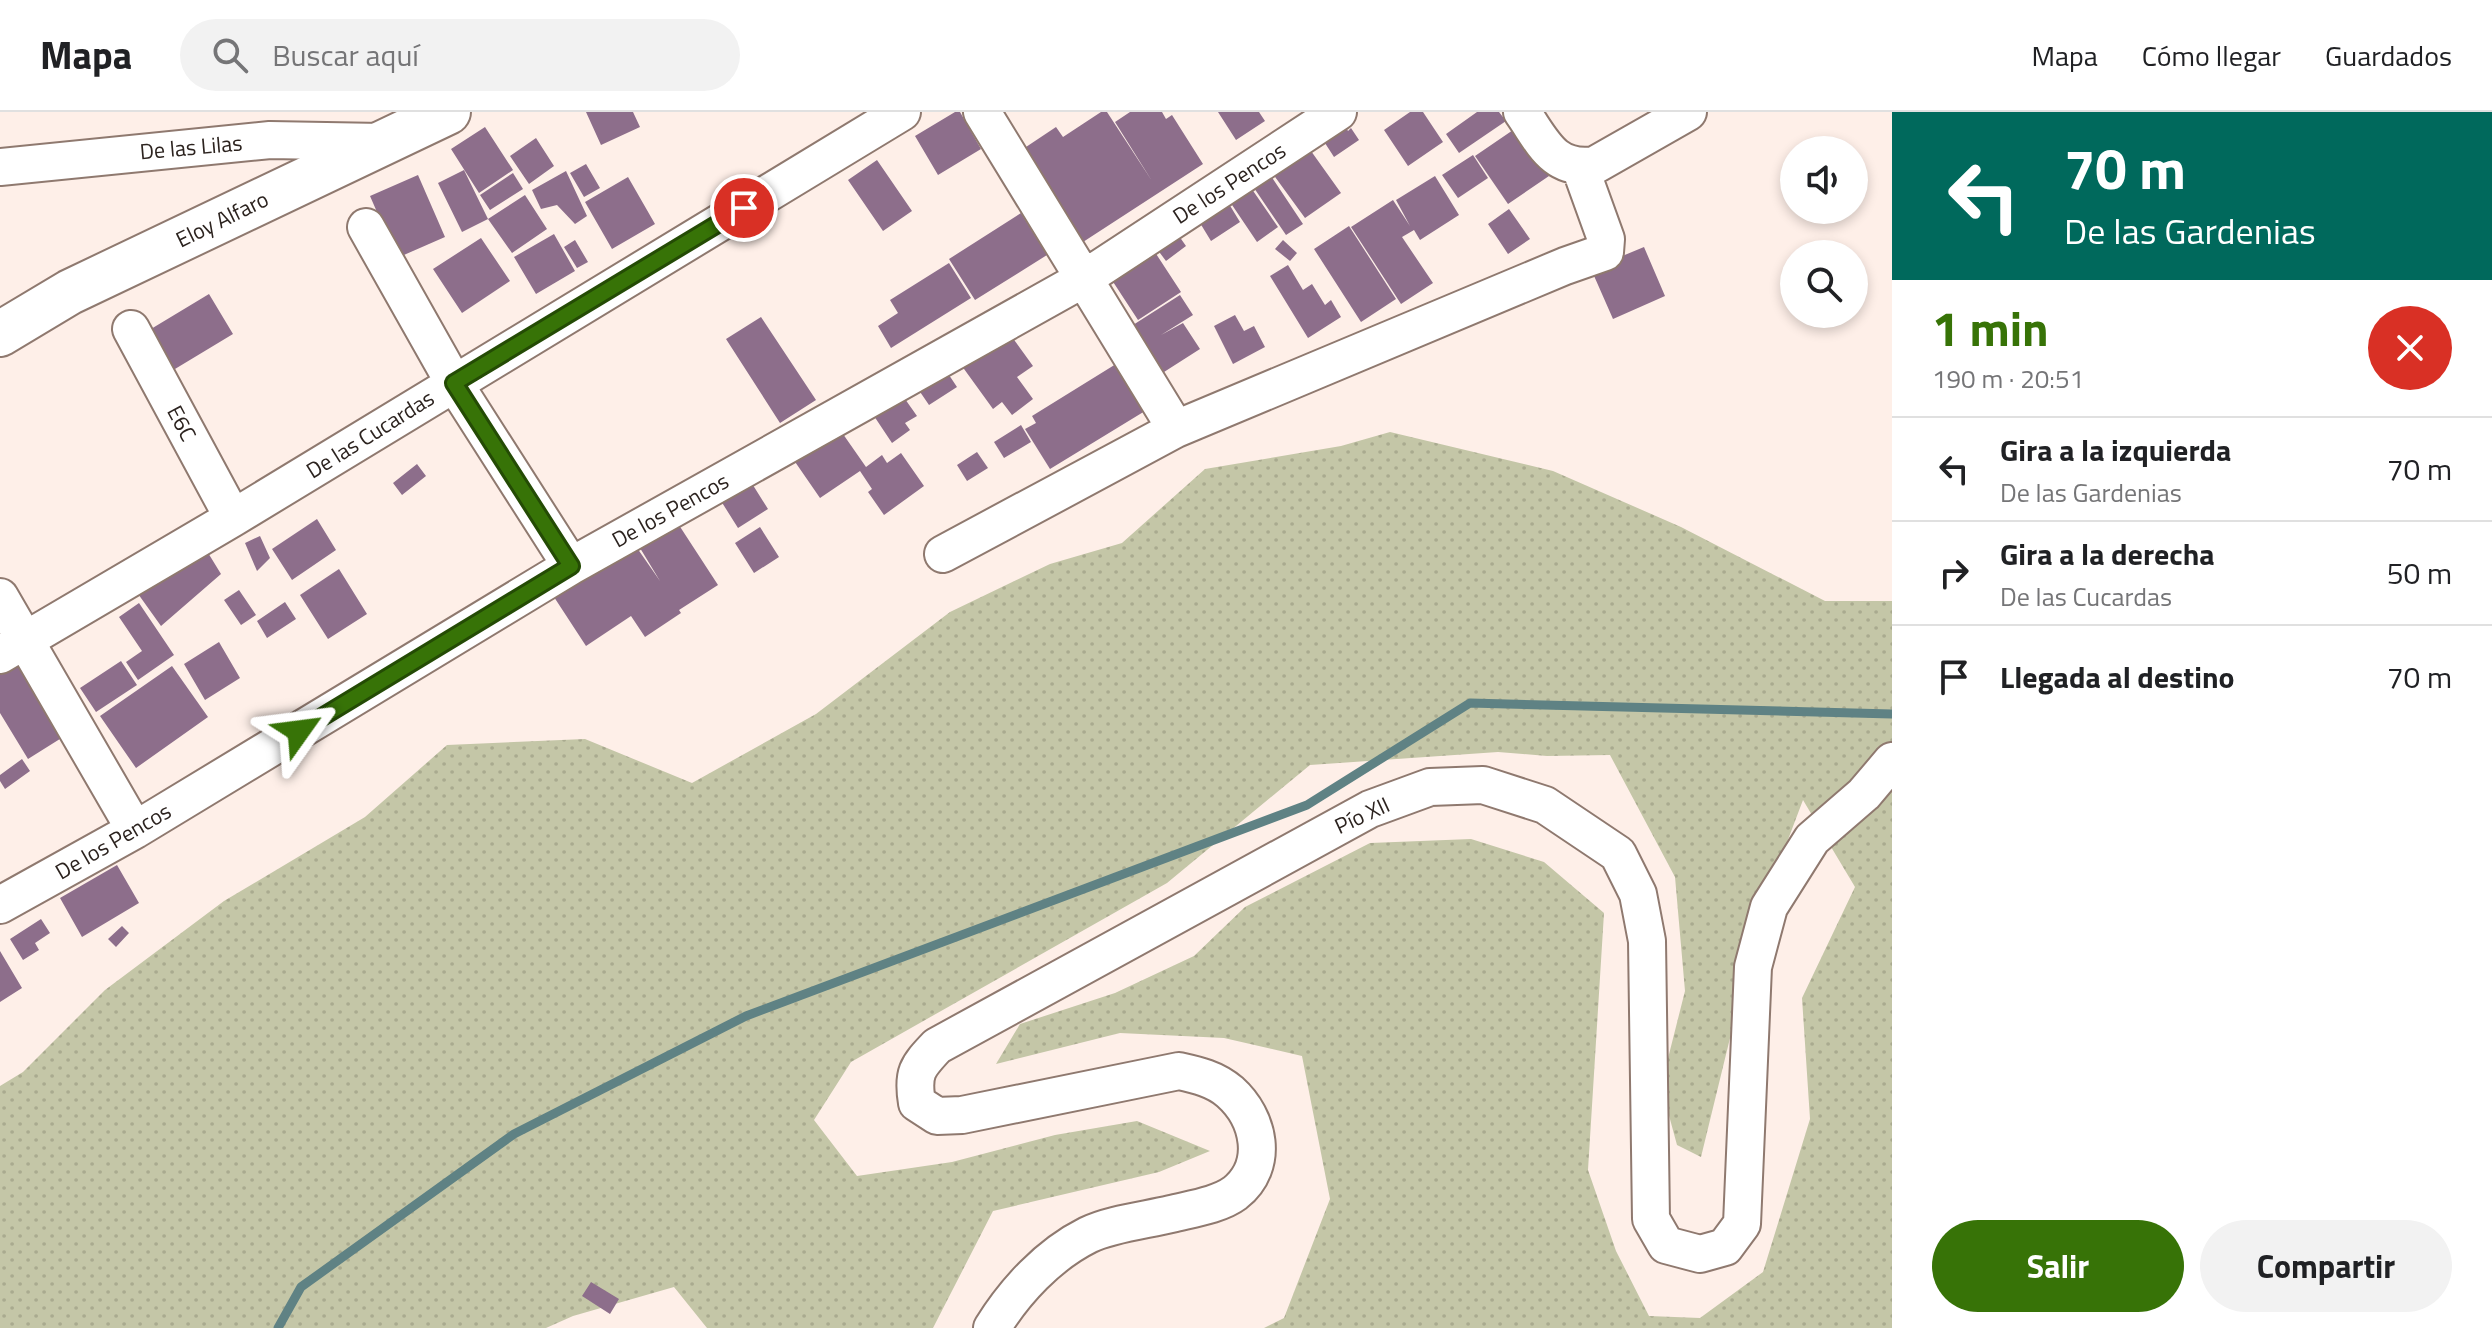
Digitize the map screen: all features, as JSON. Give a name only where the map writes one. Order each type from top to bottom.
[{"type":"street","name":"Eloy Alfaro","points":[[0,334],[70,292],[448,112]]},
{"type":"street","name":"De las Cucardas","points":[[12,648],[233,518],[902,112]]},
{"type":"street","points":[[982,112],[1176,429]]},
{"type":"street","name":"De los Pencos","points":[[0,905],[135,830],[571,566],[1085,278],[1338,112]]},
{"type":"street","points":[[1522,112],[1549,151],[1560,161],[1580,167],[1595,165],[1688,112]]},
{"type":"street","name":"De las Lilas","points":[[0,167],[270,140],[382,142]]},
{"type":"street","points":[[943,554],[1176,429],[1550,272],[1605,252],[1606,239],[1580,167]]},
{"type":"street","points":[[366,227],[454,383],[571,566]]},
{"type":"street","name":"E6C","points":[[131,329],[233,518]]},
{"type":"street","points":[[0,597],[12,648],[135,830]]},
{"type":"street","name":"Pío XII","points":[[992,1328],[1004,1308],[1042,1266],[1089,1235],[1207,1205],[1234,1193],[1251,1173],[1259,1148],[1250,1116],[1229,1091],[1206,1077],[1179,1071],[962,1115],[937,1116],[917,1103],[914,1083],[918,1066],[937,1046],[1356,816],[1430,787],[1483,785],[1545,805],[1618,854],[1638,894],[1647,941],[1651,1219],[1666,1245],[1700,1254],[1725,1247],[1742,1224],[1753,967],[1769,907],[1812,839],[1864,794],[1892,761]]},
{"type":"green space","points":[[1390,432],[1553,471],[1681,527],[1825,601],[1892,601],[1892,1328],[1264,1328],[1284,1318],[1330,1199],[1302,1056],[1224,1038],[1120,1033],[996,1064],[1020,1024],[1115,993],[1194,956],[1245,907],[1370,843],[1471,839],[1544,862],[1604,913],[1588,1170],[1616,1251],[1649,1316],[1700,1318],[1763,1272],[1810,1119],[1802,998],[1855,887],[1803,800],[1761,911],[1701,1157],[1677,1145],[1661,1086],[1685,991],[1675,877],[1610,755],[1547,756],[1498,752],[1310,765],[1167,883],[851,1062],[814,1120],[857,1176],[952,1162],[1055,1135],[1137,1121],[1210,1151],[1159,1172],[993,1211],[933,1328],[707,1328],[674,1287],[573,1316],[546,1328],[0,1328],[0,1086],[23,1072],[105,990],[224,901],[365,817],[447,745],[585,739],[692,783],[816,714],[950,612],[1050,564],[1122,543],[1205,469],[1341,446]]},
{"type":"building","points":[[586,112],[633,112],[640,127],[601,145]]},
{"type":"building","points":[[960,112],[981,149],[938,175],[915,136]]},
{"type":"building","points":[[1101,112],[1107,112],[1152,181],[1115,122],[1130,112],[1162,112],[1166,119],[1172,115],[1203,164],[1083,242],[1023,149],[1056,127],[1063,137]]},
{"type":"building","points":[[1218,112],[1259,112],[1265,121],[1236,140]]},
{"type":"building","points":[[1410,112],[1423,112],[1443,142],[1408,166],[1384,130]]},
{"type":"building","points":[[1477,112],[1499,112],[1506,121],[1459,153],[1446,134]]},
{"type":"building","points":[[1345,126],[1348,131],[1351,128],[1359,140],[1334,157],[1323,140]]},
{"type":"building","points":[[485,127],[513,170],[479,193],[451,149]]},
{"type":"building","points":[[1516,128],[1549,176],[1508,204],[1475,156]]},
{"type":"building","points":[[536,138],[554,166],[529,184],[510,156]]},
{"type":"building","points":[[1306,144],[1341,193],[1305,218],[1270,170]]},
{"type":"building","points":[[1473,155],[1488,178],[1458,198],[1442,175]]},
{"type":"building","points":[[877,160],[912,211],[883,231],[848,180]]},
{"type":"building","points":[[586,164],[600,188],[584,197],[570,173]]},
{"type":"building","points":[[464,170],[488,219],[462,232],[438,183]]},
{"type":"building","points":[[566,171],[587,216],[575,224],[557,205],[541,209],[532,190]]},
{"type":"building","points":[[513,173],[523,189],[490,210],[480,195]]},
{"type":"building","points":[[1269,173],[1303,224],[1286,235],[1252,185]]},
{"type":"building","points":[[418,175],[445,237],[397,258],[370,196]]},
{"type":"building","points":[[1435,176],[1459,215],[1420,240],[1414,230],[1402,237],[1433,283],[1401,304],[1351,227],[1393,200],[1410,226],[1396,200]]},
{"type":"building","points":[[628,177],[655,224],[612,249],[585,202]]},
{"type":"building","points":[[1247,182],[1278,227],[1257,242],[1226,196]]},
{"type":"building","points":[[525,195],[547,229],[512,253],[488,219]]},
{"type":"building","points":[[1229,204],[1240,222],[1211,241],[1200,223]]},
{"type":"building","points":[[1509,209],[1530,239],[1508,254],[1488,224]]},
{"type":"building","points":[[1021,213],[1047,255],[975,300],[949,259]]},
{"type":"building","points":[[1172,226],[1186,246],[1166,261],[1151,241]]},
{"type":"building","points":[[1349,226],[1396,299],[1361,322],[1314,249]]},
{"type":"building","points":[[554,234],[575,271],[536,294],[514,257]]},
{"type":"building","points":[[481,238],[510,281],[462,313],[433,269]]},
{"type":"building","points":[[575,240],[588,262],[577,268],[564,247]]},
{"type":"building","points":[[1147,240],[1181,292],[1138,320],[1104,268]]},
{"type":"building","points":[[1283,240],[1297,253],[1290,261],[1275,249]]},
{"type":"building","points":[[1644,247],[1665,296],[1613,319],[1591,269]]},
{"type":"building","points":[[949,263],[971,298],[891,348],[878,326],[898,313],[890,300]]},
{"type":"building","points":[[1288,265],[1303,290],[1312,284],[1325,305],[1331,300],[1341,317],[1308,338],[1270,276]]},
{"type":"building","points":[[209,294],[233,334],[170,372],[146,332]]},
{"type":"building","points":[[1180,295],[1193,315],[1161,335],[1183,323],[1200,349],[1164,372],[1133,325]]},
{"type":"building","points":[[1235,315],[1244,331],[1254,326],[1265,347],[1233,364],[1214,326]]},
{"type":"building","points":[[761,317],[816,400],[780,423],[726,339]]},
{"type":"building","points":[[1007,330],[1033,366],[1017,377],[1033,399],[1012,415],[1002,402],[993,409],[959,362]]},
{"type":"building","points":[[1116,364],[1145,411],[1050,469],[1025,429],[1036,423],[1032,416]]},
{"type":"building","points":[[949,375],[957,387],[929,405],[914,383]]},
{"type":"building","points":[[905,399],[917,416],[905,423],[910,430],[892,443],[870,410]]},
{"type":"building","points":[[836,424],[866,467],[882,455],[887,463],[901,453],[924,486],[884,515],[868,492],[872,489],[860,471],[820,498],[791,456]]},
{"type":"building","points":[[1021,425],[1031,442],[1004,458],[994,442]]},
{"type":"building","points":[[977,452],[988,468],[967,481],[957,465]]},
{"type":"building","points":[[417,464],[426,476],[402,495],[393,483]]},
{"type":"building","points":[[751,482],[768,509],[738,528],[721,501]]},
{"type":"building","points":[[317,519],[336,550],[292,580],[272,549]]},
{"type":"building","points":[[675,519],[718,585],[645,637],[631,616],[586,646],[554,597],[635,545],[660,581],[637,543]]},
{"type":"building","points":[[760,527],[779,557],[754,573],[735,543]]},
{"type":"building","points":[[260,536],[270,558],[257,571],[245,543]]},
{"type":"building","points":[[202,543],[221,574],[161,626],[131,584]]},
{"type":"building","points":[[339,569],[367,614],[328,639],[300,595]]},
{"type":"building","points":[[239,590],[256,615],[241,625],[224,600]]},
{"type":"building","points":[[285,602],[296,619],[267,638],[257,621]]},
{"type":"building","points":[[139,603],[174,655],[138,680],[126,662],[142,651],[119,617]]},
{"type":"building","points":[[219,642],[240,678],[205,700],[184,664]]},
{"type":"building","points":[[25,654],[71,732],[28,759],[0,713],[0,669]]},
{"type":"building","points":[[121,661],[137,685],[96,712],[80,688]]},
{"type":"building","points":[[172,666],[208,717],[136,768],[100,716]]},
{"type":"building","points":[[22,759],[30,771],[5,789],[0,775]]},
{"type":"building","points":[[117,865],[139,903],[82,937],[60,898]]},
{"type":"building","points":[[41,919],[50,933],[35,943],[39,950],[23,960],[10,939]]},
{"type":"building","points":[[122,926],[129,933],[116,947],[108,939]]},
{"type":"building","points":[[0,951],[22,988],[0,1002]]},
{"type":"building","points":[[591,1282],[619,1299],[610,1314],[582,1296]]},
{"type":"waterway","points":[[278,1328],[301,1287],[514,1134],[746,1016],[1307,805],[1470,703],[1892,714]]},
{"type":"route","points":[[299,731],[571,566],[454,383],[744,208]]}]
